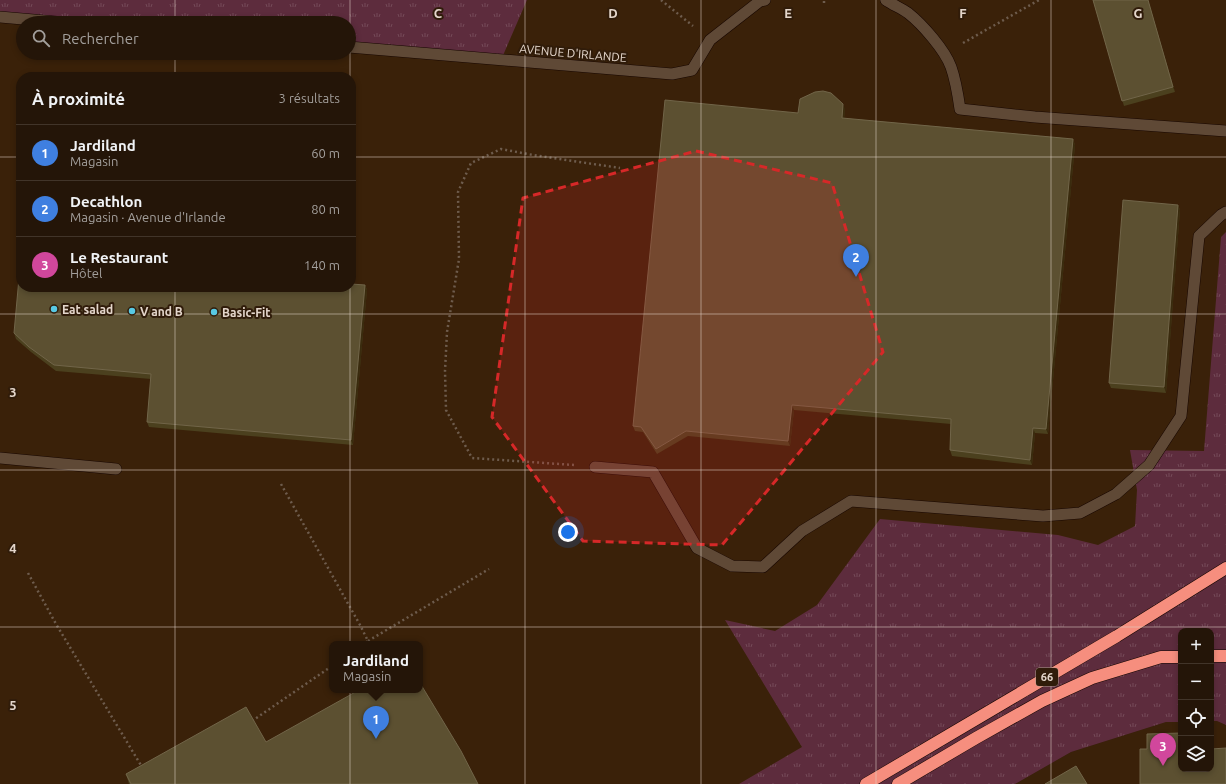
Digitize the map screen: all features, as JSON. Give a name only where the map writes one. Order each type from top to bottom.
[{"type":"highway","name":"66","points":[[866,784],[1117,636],[1226,568]]},
{"type":"highway","points":[[1214,656],[1226,656]]},
{"type":"highway","name":"66","points":[[898,784],[1042,701],[1092,678],[1161,657],[1178,657]]},
{"type":"street","name":"AVENUE D'IRLANDE","points":[[356,48],[672,74],[692,70],[710,40],[760,1],[765,0]]},
{"type":"street","points":[[886,0],[907,12],[918,22],[931,36],[944,54],[951,66],[957,88],[960,109],[1035,117],[1226,131]]},
{"type":"street","points":[[0,17],[16,18]]},
{"type":"street","points":[[595,467],[653,472],[697,548],[732,566],[763,567],[802,530],[851,501],[1044,516],[1080,513],[1116,494],[1149,465],[1181,416],[1199,236],[1226,212]]},
{"type":"street","points":[[0,458],[116,469]]},
{"type":"path","points":[[944,54],[1039,0]]},
{"type":"path","points":[[595,467],[472,458],[446,410],[445,372],[447,332],[459,259],[458,192],[471,163],[501,149],[620,168]]},
{"type":"path","points":[[282,484],[368,641],[489,569]]},
{"type":"path","points":[[28,573],[56,624],[146,773]]},
{"type":"path","points":[[252,721],[329,668]]},
{"type":"highlighted area","points":[[696,151],[832,183],[883,352],[722,545],[583,541],[492,417],[523,198]]},
{"type":"shaded area","points":[[0,0],[1226,0],[1226,497],[801,784],[0,784]]},
{"type":"shaded area","points":[[1214,721],[1226,725],[1226,784],[1015,784],[1071,752],[1166,722],[1178,722],[1178,772],[1214,772]]},
{"type":"green space","points":[[0,0],[527,0],[501,60],[356,48],[356,16],[16,16],[16,18],[0,17]]},
{"type":"green space","points":[[1226,232],[1226,725],[1214,721],[1214,628],[1178,628],[1178,722],[1166,722],[1071,752],[1015,784],[739,784],[802,747],[725,620],[775,631],[817,605],[880,519],[1058,535],[1098,545],[1135,526],[1137,490],[1130,450],[1204,451],[1221,237]]},
{"type":"building","points":[[1093,0],[1148,0],[1173,87],[1122,101]]},
{"type":"building","points":[[823,91],[831,93],[843,104],[842,118],[1073,139],[1046,429],[1033,428],[1030,460],[950,450],[951,419],[792,405],[788,441],[686,431],[656,449],[641,427],[633,426],[665,100],[798,113],[800,99],[815,92]]},
{"type":"building","points":[[1123,200],[1178,205],[1164,387],[1109,383]]},
{"type":"building","points":[[356,284],[365,285],[351,440],[147,422],[151,374],[54,365],[29,347],[14,333],[18,292],[356,292]]},
{"type":"building","points":[[423,688],[461,751],[478,784],[131,784],[126,774],[246,707],[266,742],[354,693],[423,693]]},
{"type":"building","points":[[1178,733],[1178,772],[1214,772],[1214,749],[1226,748],[1226,784],[1140,784],[1140,749],[1147,749],[1147,734]]},
{"type":"building","points":[[1076,766],[1087,784],[1045,784]]},
{"type":"place","name":"Decathlon","points":[[856,277]]},
{"type":"place","name":"Eat salad","points":[[54,309]]},
{"type":"place","name":"V and B","points":[[132,311]]},
{"type":"place","name":"Basic-Fit","points":[[214,312]]},
{"type":"place","name":"Jardiland","points":[[376,739]]},
{"type":"place","name":"Le Restaurant","points":[[1163,766]]}]
